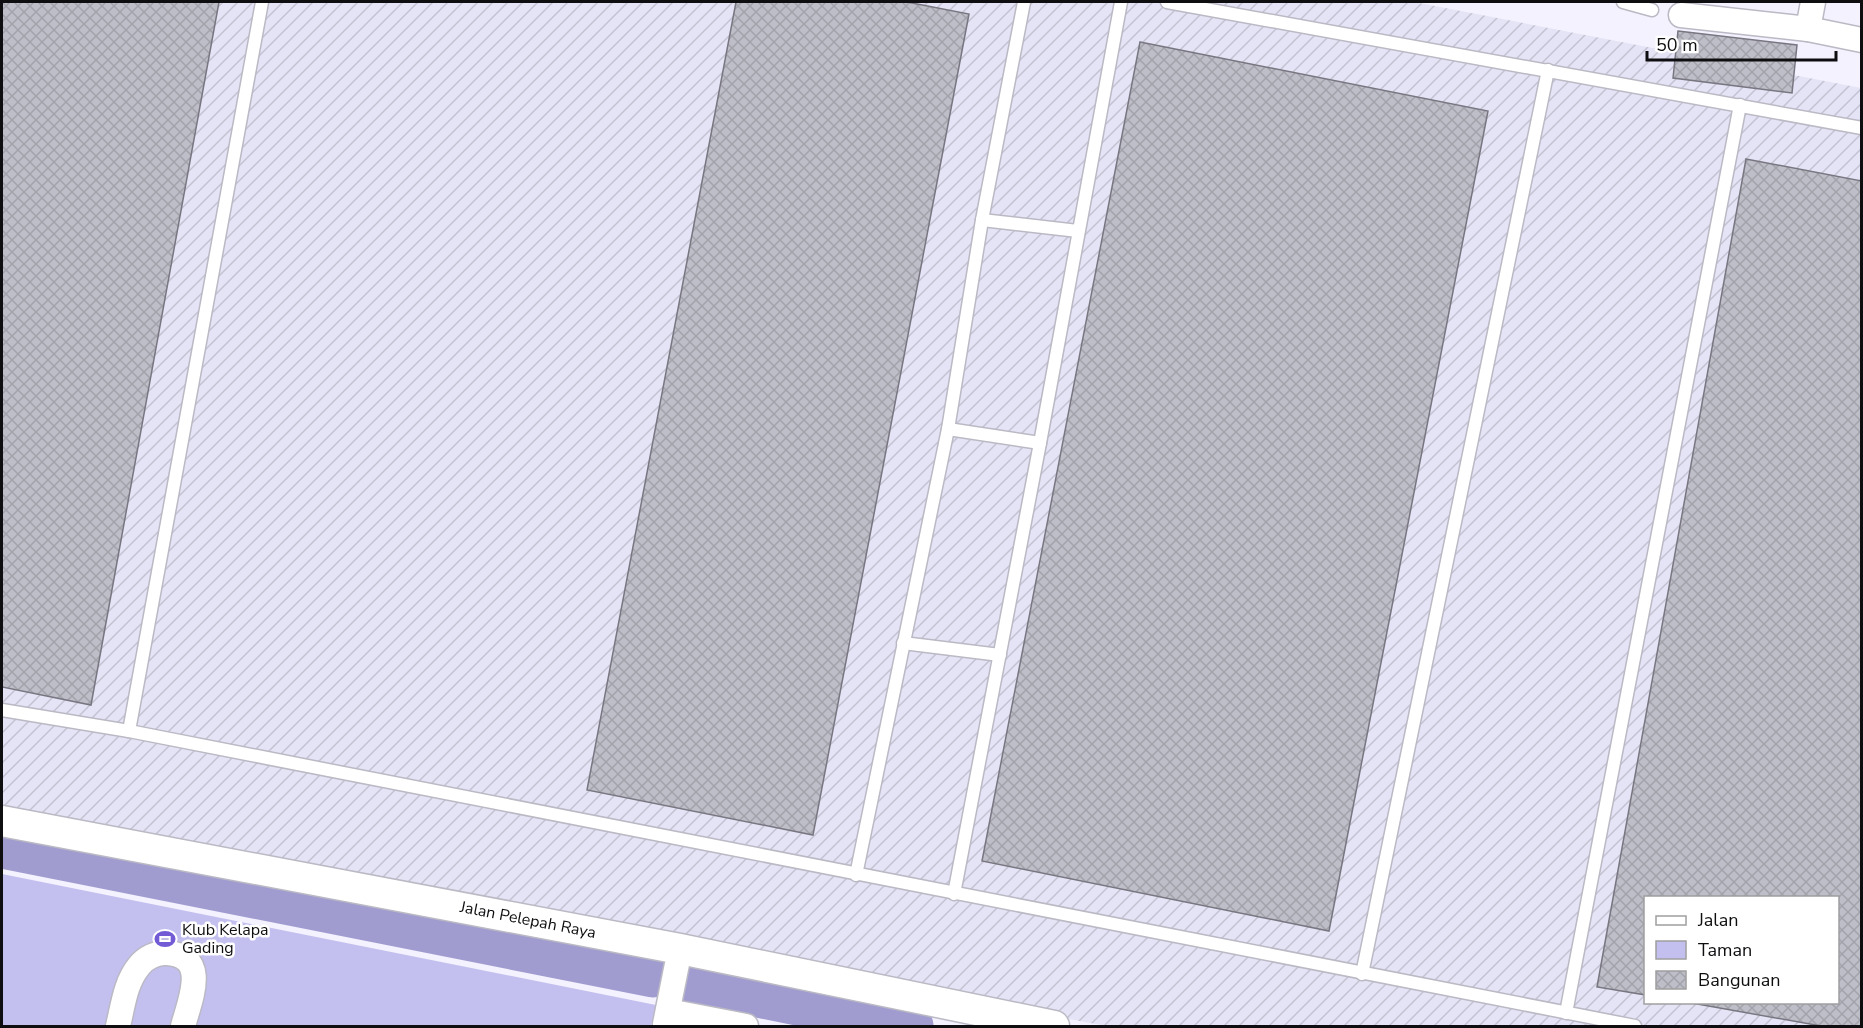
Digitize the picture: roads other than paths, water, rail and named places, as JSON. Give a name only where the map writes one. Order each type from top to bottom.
[{"type":"street","points":[[1808,29],[1813,2]]},
{"type":"street","points":[[1681,15],[1808,29],[1862,40]]},
{"type":"street","name":"Jalan Pelepah Raya","points":[[2,821],[680,949],[1054,1026]]},
{"type":"street","points":[[680,949],[669,1005],[746,1026]]},
{"type":"street","points":[[118,1026],[128,983],[140,964],[147,958],[162,952],[179,954],[191,963],[195,979],[183,1026]]},
{"type":"lane","points":[[129,731],[262,2]]},
{"type":"lane","points":[[856,875],[948,429],[982,220],[1024,2]]},
{"type":"lane","points":[[954,894],[1121,2]]},
{"type":"lane","points":[[1167,2],[1862,128]]},
{"type":"lane","points":[[1623,2],[1652,10]]},
{"type":"lane","points":[[1362,974],[1548,70]]},
{"type":"lane","points":[[1566,1013],[1740,105]]},
{"type":"lane","points":[[982,220],[1078,231]]},
{"type":"lane","points":[[948,429],[1040,443]]},
{"type":"lane","points":[[903,643],[1000,655]]},
{"type":"lane","points":[[2,710],[129,731],[1635,1026]]},
{"type":"waterway","points":[[2,846],[653,975]]},
{"type":"waterway","points":[[694,982],[911,1026]]},
{"type":"place","name":"Klub Kelapa Gading","points":[[165,939]]}]
